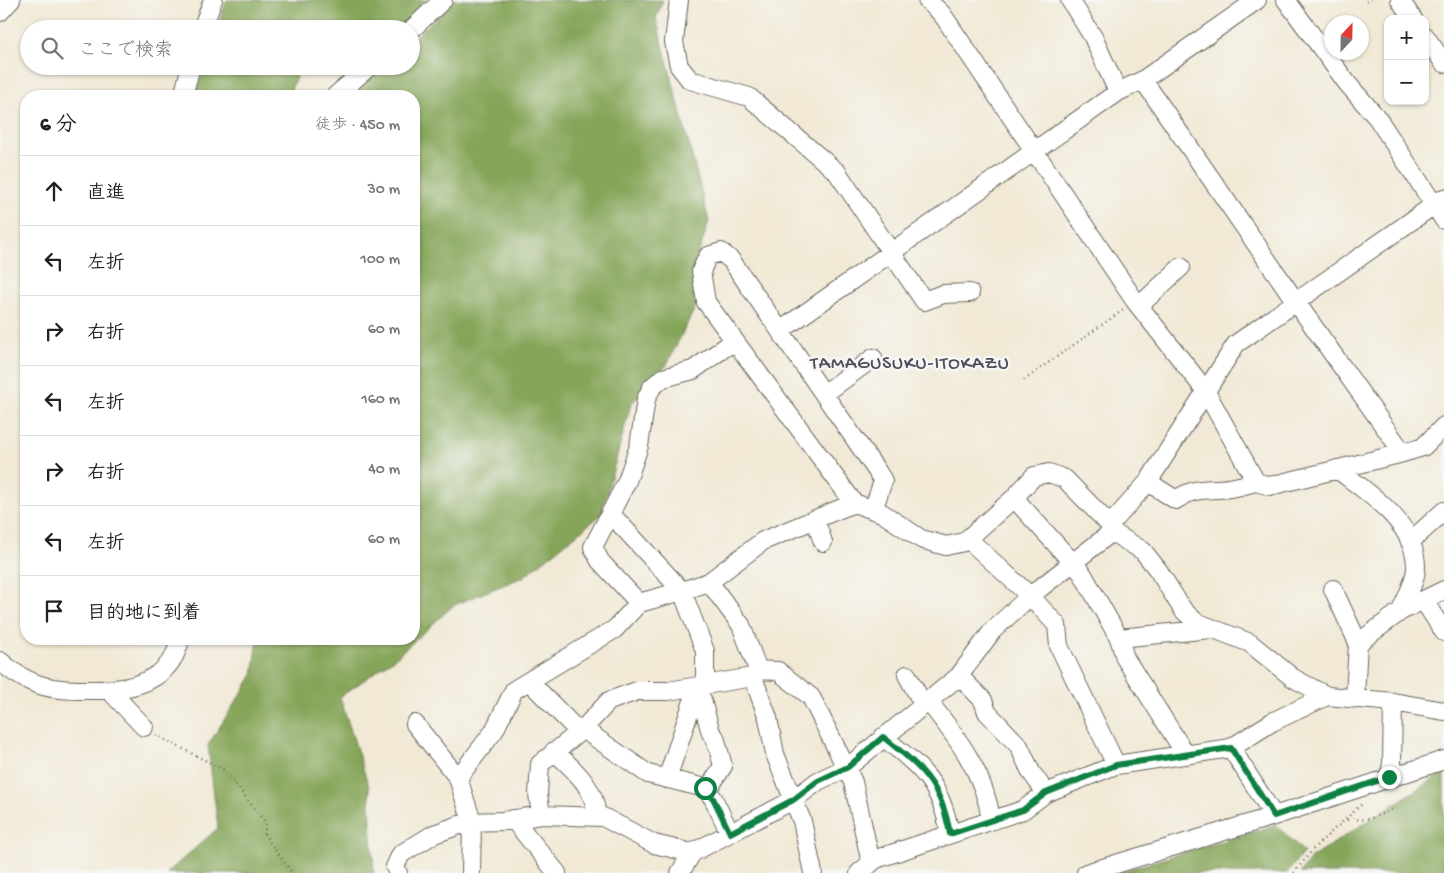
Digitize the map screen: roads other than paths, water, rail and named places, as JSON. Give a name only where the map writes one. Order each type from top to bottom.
[{"type":"street","points":[[0,12],[11,0]]},
{"type":"street","points":[[206,20],[214,0]]},
{"type":"street","points":[[420,22],[444,0]]},
{"type":"street","points":[[679,0],[674,42],[679,66],[690,80],[749,97],[838,172],[924,302],[942,294],[970,293]]},
{"type":"street","points":[[927,0],[942,14],[1137,304],[1205,390],[1256,482]]},
{"type":"street","points":[[1070,0],[1093,37],[1118,92]]},
{"type":"street","points":[[780,331],[1118,92],[1143,80],[1258,0]]},
{"type":"street","points":[[1286,0],[1439,202],[1444,220]]},
{"type":"street","points":[[1400,0],[1410,15]]},
{"type":"street","points":[[1429,42],[1444,63]]},
{"type":"street","points":[[185,90],[189,75]]},
{"type":"street","points":[[342,90],[360,75]]},
{"type":"street","points":[[1143,80],[1403,453]]},
{"type":"street","points":[[680,873],[692,854],[793,800],[818,781],[848,767],[959,676],[993,630],[1030,596],[1074,563],[1111,529],[1148,482],[1236,344],[1439,202]]},
{"type":"street","points":[[873,510],[883,482],[731,260],[721,252],[708,256],[700,271],[706,302],[854,503],[873,510],[882,513],[921,539],[946,546],[964,542],[1014,498],[1034,476],[1049,473],[1065,479],[1111,529],[1143,551],[1158,570],[1183,610],[1196,622],[1250,643],[1293,678],[1327,696],[1355,697],[1444,711]]},
{"type":"street","points":[[1137,304],[1181,267]]},
{"type":"street","points":[[639,603],[600,561],[593,547],[627,481],[639,446],[646,399],[652,387],[663,378],[693,370],[734,341]]},
{"type":"street","points":[[824,394],[873,358]]},
{"type":"street","points":[[1148,482],[1176,500],[1186,493],[1208,488],[1228,488],[1256,482],[1270,486],[1423,447],[1444,426]]},
{"type":"street","points":[[1337,469],[1396,519],[1413,548],[1416,569],[1401,611]]},
{"type":"street","points":[[1014,498],[1082,573],[1119,638],[1125,658],[1186,755]]},
{"type":"street","points":[[458,778],[494,731],[514,690],[615,629],[639,603],[709,582],[763,541],[854,503]]},
{"type":"street","points":[[1410,542],[1444,511]]},
{"type":"street","points":[[610,513],[630,537],[657,562],[682,591],[705,651],[702,686],[711,733],[715,737],[723,766],[707,791]]},
{"type":"street","points":[[815,519],[823,542]]},
{"type":"street","points":[[968,539],[1030,596],[1057,626],[1059,646],[1116,765]]},
{"type":"street","points":[[709,582],[741,625],[756,673],[776,754],[802,821],[813,873]]},
{"type":"street","points":[[1333,589],[1358,643],[1355,697]]},
{"type":"street","points":[[1358,643],[1401,611],[1444,590]]},
{"type":"street","points":[[1424,601],[1444,632]]},
{"type":"street","points":[[1119,638],[1212,629]]},
{"type":"street","points":[[0,661],[16,674],[33,683],[65,690],[110,691],[143,684],[155,677],[165,669],[176,654],[178,645]]},
{"type":"street","points":[[540,814],[538,794],[540,764],[554,750],[581,731],[609,701],[637,691],[668,691],[702,686],[756,673],[778,671],[811,697],[848,767],[859,800],[865,868]]},
{"type":"street","points":[[907,675],[926,703],[956,736],[981,780],[989,805],[991,820]]},
{"type":"street","points":[[959,676],[983,700],[987,712],[1019,746],[1031,772],[1046,793]]},
{"type":"street","points":[[529,681],[581,731],[648,774],[705,788],[730,833]]},
{"type":"street","points":[[667,778],[702,686]]},
{"type":"street","points":[[110,691],[144,727]]},
{"type":"street","points":[[865,868],[876,859],[1023,810],[1046,793],[1116,765],[1231,748],[1272,722],[1327,696]]},
{"type":"street","points":[[1389,777],[1392,764],[1394,702]]},
{"type":"street","points":[[415,724],[458,778],[472,822],[472,873]]},
{"type":"street","points":[[883,737],[932,780],[946,812],[950,834]]},
{"type":"street","points":[[1231,748],[1274,816]]},
{"type":"street","points":[[554,750],[582,778],[596,805],[596,816]]},
{"type":"street","points":[[1086,873],[1274,816],[1444,760]]},
{"type":"street","points":[[398,873],[395,867],[400,854],[434,834],[472,822],[513,819],[540,814],[603,817],[654,844],[692,854]]},
{"type":"street","points":[[513,819],[557,873]]},
{"type":"district","name":"TAMAGUSUKU-ITOKAZU","points":[[910,361]]}]
